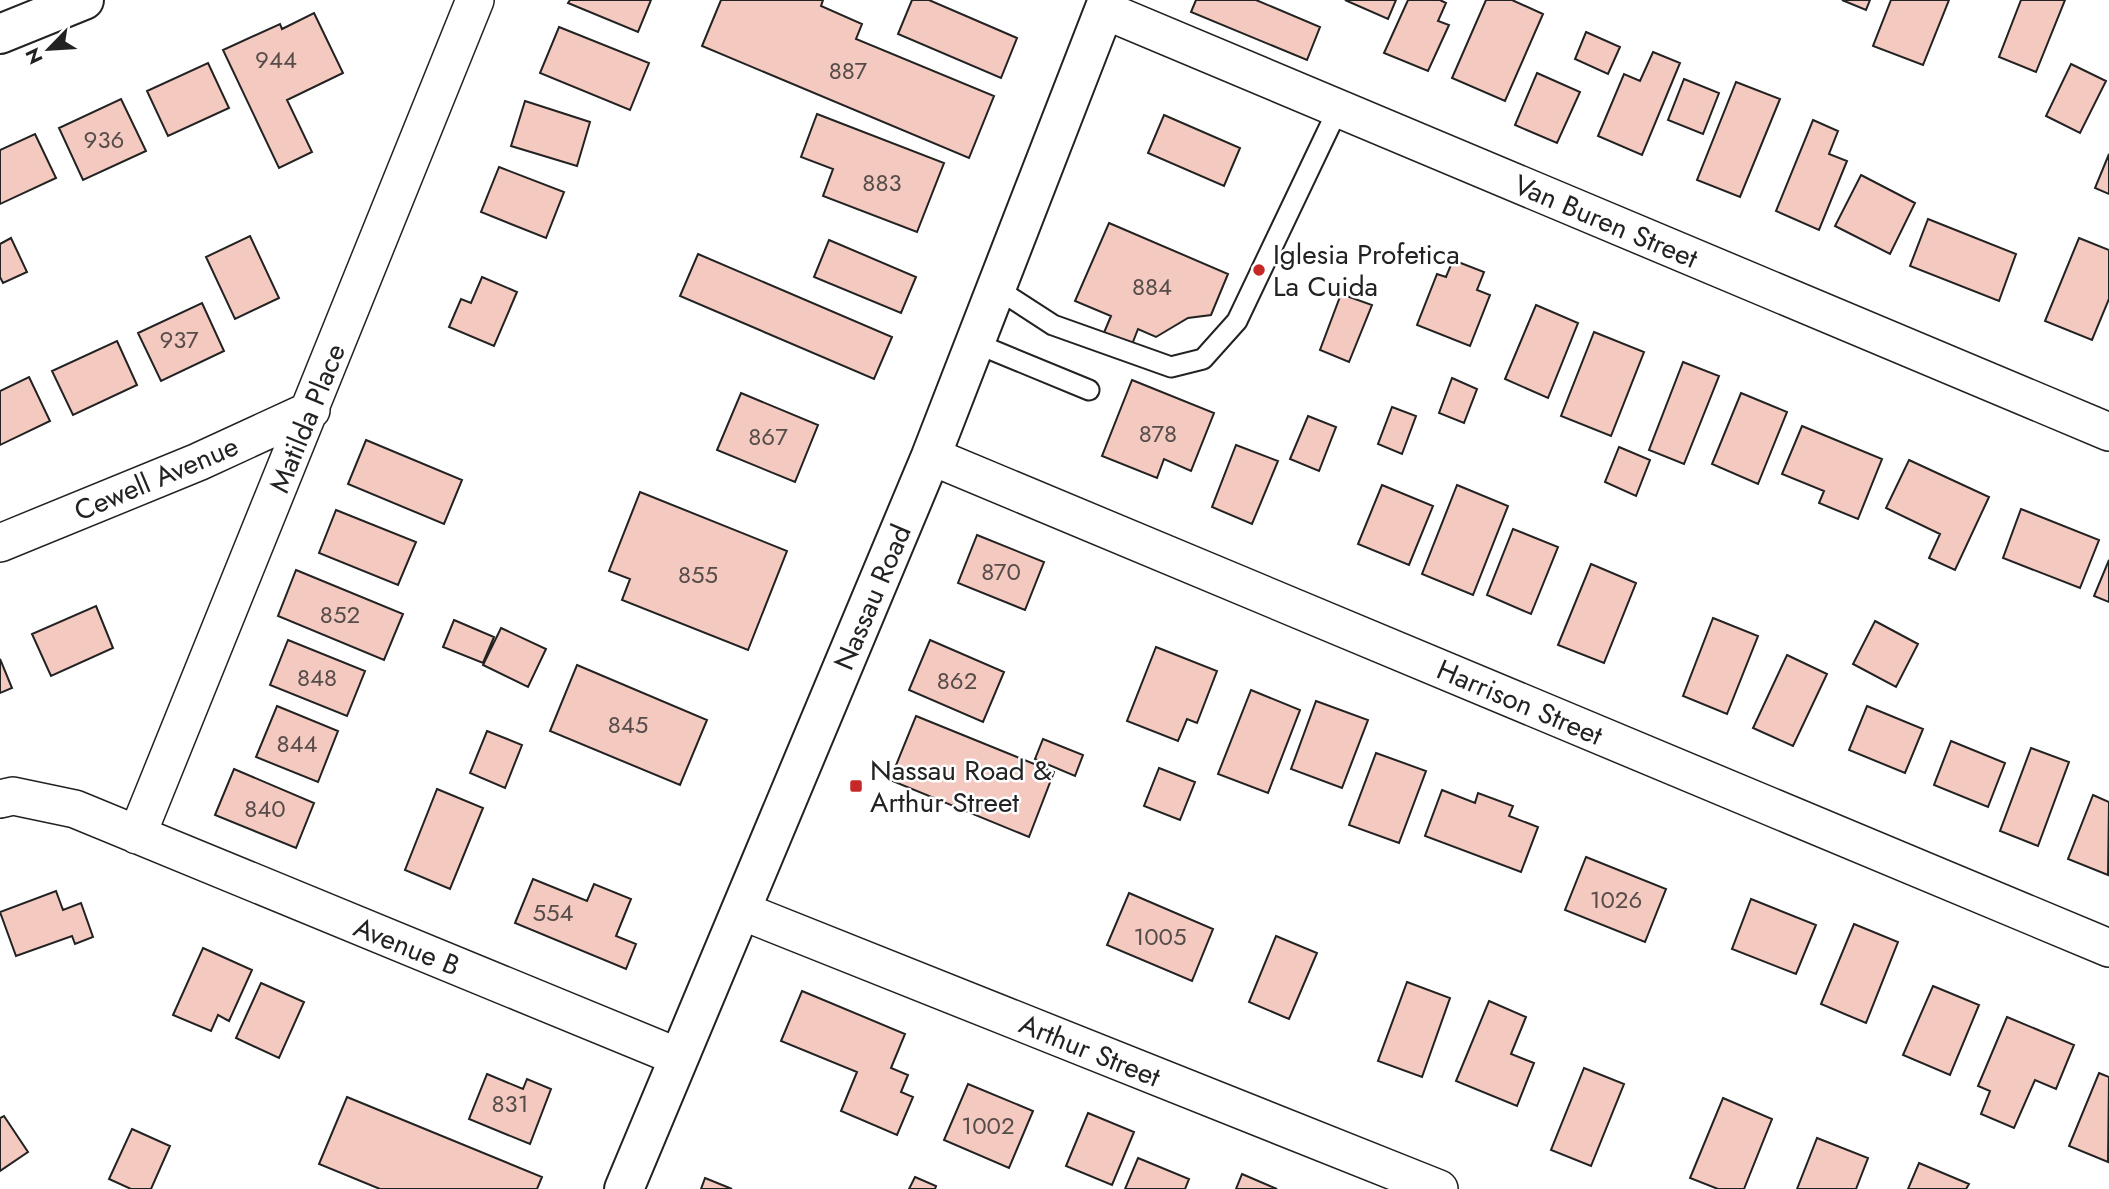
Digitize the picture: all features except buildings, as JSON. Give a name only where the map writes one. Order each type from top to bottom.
[{"type":"main road","points":[[0,34],[84,0]]},
{"type":"main road","name":"Nassau Road","points":[[624,1189],[931,456],[1106,5]]},
{"type":"street","name":"Matilda Place","points":[[137,835],[475,0]]},
{"type":"street","name":"Van Buren Street","points":[[1106,5],[1338,108],[2109,432]]},
{"type":"street","name":"Cewell Avenue","points":[[0,542],[198,462],[311,410]]},
{"type":"street","name":"Harrison Street","points":[[931,456],[2109,948]]},
{"type":"street","name":"Avenue B","points":[[0,799],[13,796],[75,809],[678,1057]]},
{"type":"street","name":"Arthur Street","points":[[742,911],[1438,1189]]},
{"type":"lane","points":[[996,288],[1054,325],[1171,367],[1203,359],[1237,321],[1338,108]]},
{"type":"lane","points":[[975,343],[1089,390]]},
{"type":"place","name":"Iglesia Profetica La Cuida","points":[[1259,270]]},
{"type":"place","name":"Nassau Road & Arthur Street","points":[[856,786]]}]
